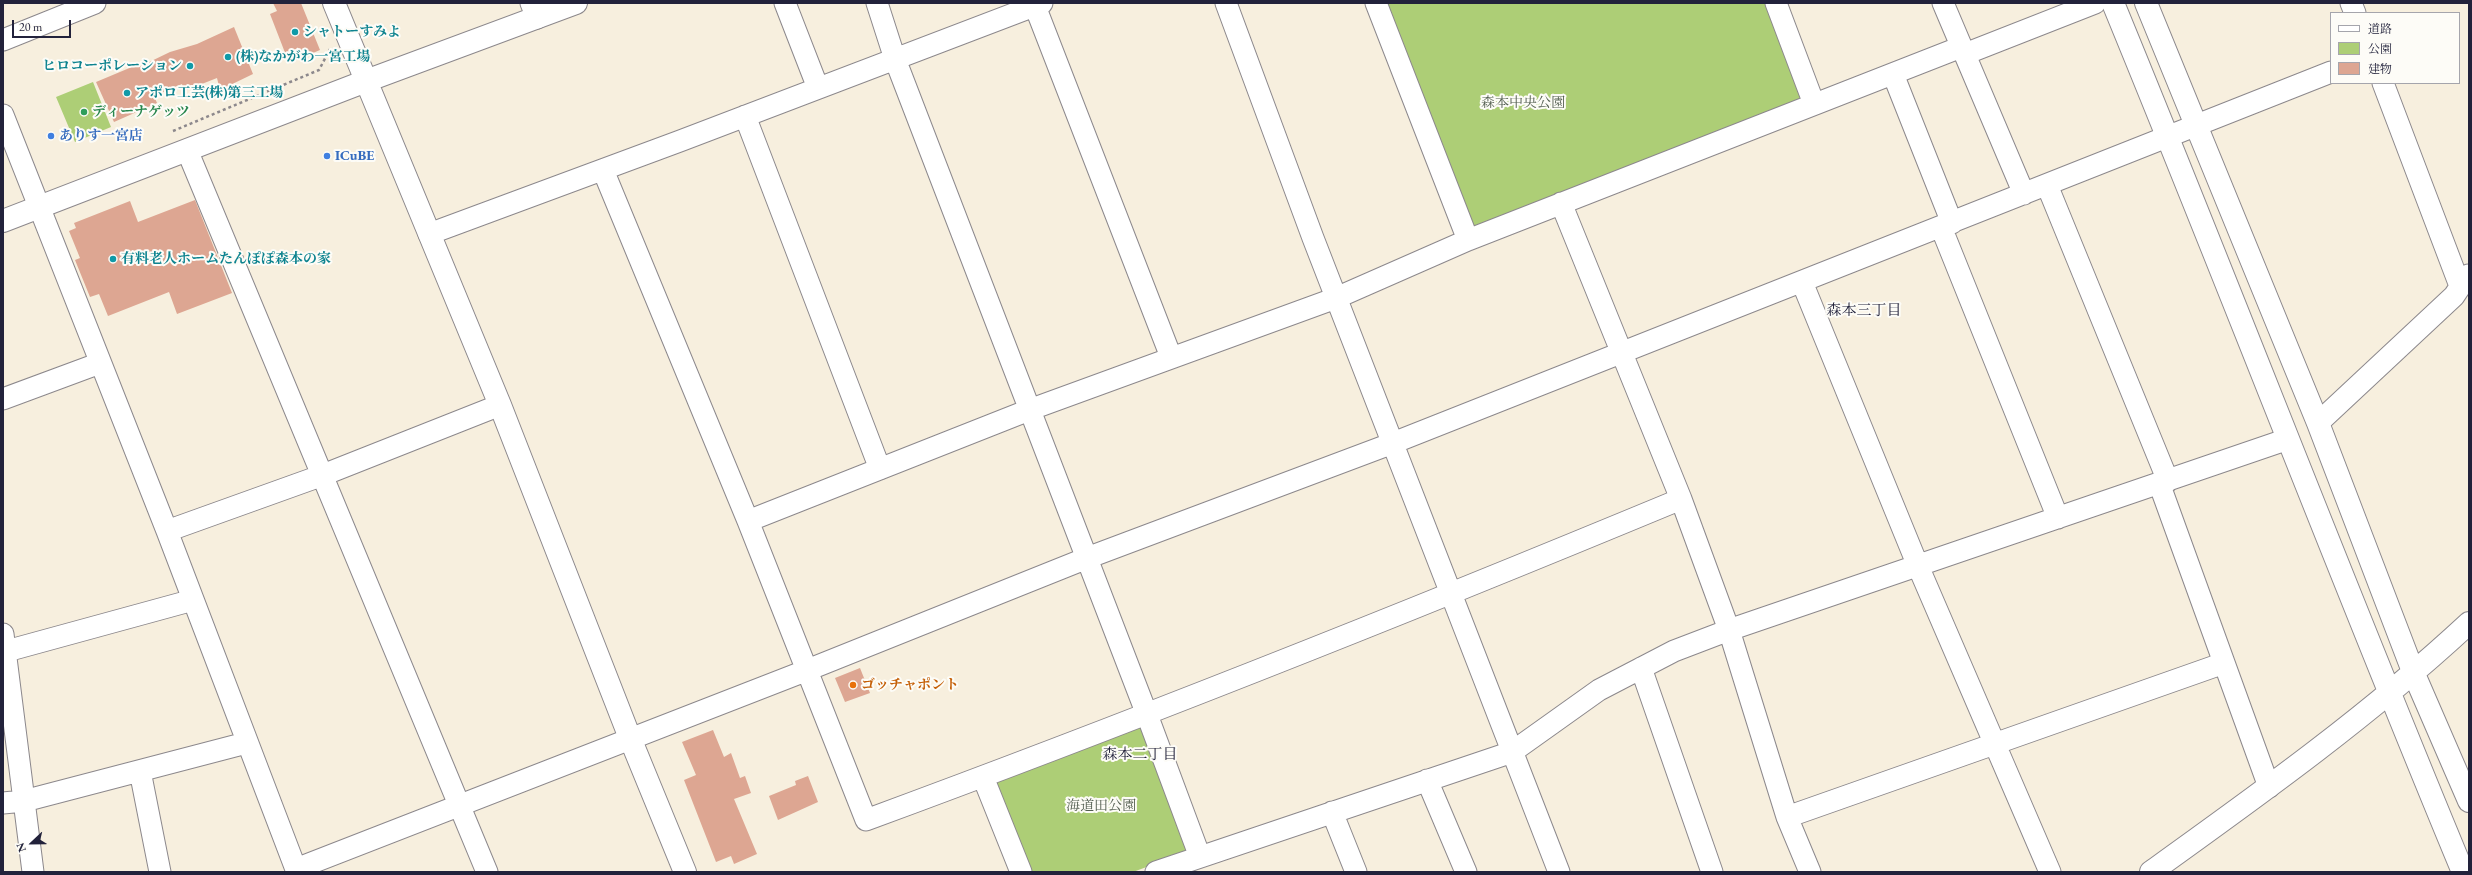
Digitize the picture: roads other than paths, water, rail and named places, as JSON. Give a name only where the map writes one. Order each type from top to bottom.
[{"type":"street","points":[[3,40],[95,3]]},
{"type":"street","points":[[334,3],[500,404],[630,738],[685,872]]},
{"type":"street","points":[[3,221],[366,80],[534,11],[576,3]]},
{"type":"street","points":[[785,3],[818,88]]},
{"type":"street","points":[[877,3],[895,59],[1146,712],[1200,857]]},
{"type":"street","points":[[1226,3],[1336,298],[1559,872]]},
{"type":"street","points":[[1376,3],[1468,240]]},
{"type":"street","points":[[1776,3],[1814,104]]},
{"type":"street","points":[[1943,3],[2024,194]]},
{"type":"street","points":[[748,521],[1029,410],[1336,298],[1468,240],[1814,104],[1893,74],[1963,51],[2095,3]]},
{"type":"street","points":[[2113,3],[2389,695],[2463,872]]},
{"type":"street","points":[[2146,3],[2318,423],[2414,674],[2469,801]]},
{"type":"street","points":[[429,234],[1039,4],[1171,357]]},
{"type":"street","points":[[3,115],[38,208],[167,530],[246,743],[296,871],[459,805],[805,671],[1087,558],[1393,444],[2168,138],[2330,72]]},
{"type":"street","points":[[1893,74],[1947,225],[2058,518]]},
{"type":"street","points":[[2318,423],[2454,296],[2465,280],[2383,84]]},
{"type":"street","points":[[745,116],[880,469]]},
{"type":"street","points":[[187,150],[487,872]]},
{"type":"street","points":[[602,170],[748,521],[805,671],[866,820],[983,777],[1146,712],[1452,594],[1681,500]]},
{"type":"street","points":[[2047,185],[2164,482],[2224,663],[2270,787]]},
{"type":"street","points":[[1561,203],[1623,353],[1681,500],[1729,630],[1786,817],[1810,872]]},
{"type":"street","points":[[1802,282],[1918,566],[2050,872]]},
{"type":"street","points":[[3,399],[100,363]]},
{"type":"street","points":[[167,530],[323,475],[500,404]]},
{"type":"street","points":[[1156,872],[1512,752],[1599,690],[1674,651],[1729,630],[2288,439]]},
{"type":"street","points":[[33,872],[4,646],[192,600]]},
{"type":"street","points":[[2151,872],[2270,787],[2389,695],[2469,623]]},
{"type":"street","points":[[1786,817],[1994,742],[2224,663]]},
{"type":"street","points":[[1641,668],[1712,872]]},
{"type":"street","points":[[3,803],[24,801],[246,743]]},
{"type":"street","points":[[140,770],[160,872]]},
{"type":"street","points":[[983,777],[1021,872]]},
{"type":"street","points":[[1427,780],[1466,872]]},
{"type":"street","points":[[1332,812],[1356,872]]},
{"type":"place","name":"シャトーすみよ","points":[[295,32]]},
{"type":"place","name":"(株)なかがわ一宮工場","points":[[228,57]]},
{"type":"place","name":"ヒロコーポレーション","points":[[190,66]]},
{"type":"place","name":"アポロ工芸(株)第三工場","points":[[127,93]]},
{"type":"place","name":"ディーナゲッツ","points":[[84,112]]},
{"type":"place","name":"ありす一宮店","points":[[51,136]]},
{"type":"place","name":"ICuBE","points":[[327,156]]},
{"type":"place","name":"有料老人ホームたんぽぽ森本の家","points":[[113,259]]},
{"type":"place","name":"ゴッチャポント","points":[[853,685]]},
{"type":"district","name":"森本三丁目","points":[[1864,311]]},
{"type":"district","name":"森本二丁目","points":[[1140,755]]},
{"type":"park label","name":"森本中央公園","points":[[1523,103]]},
{"type":"park label","name":"海道田公園","points":[[1101,806]]}]
